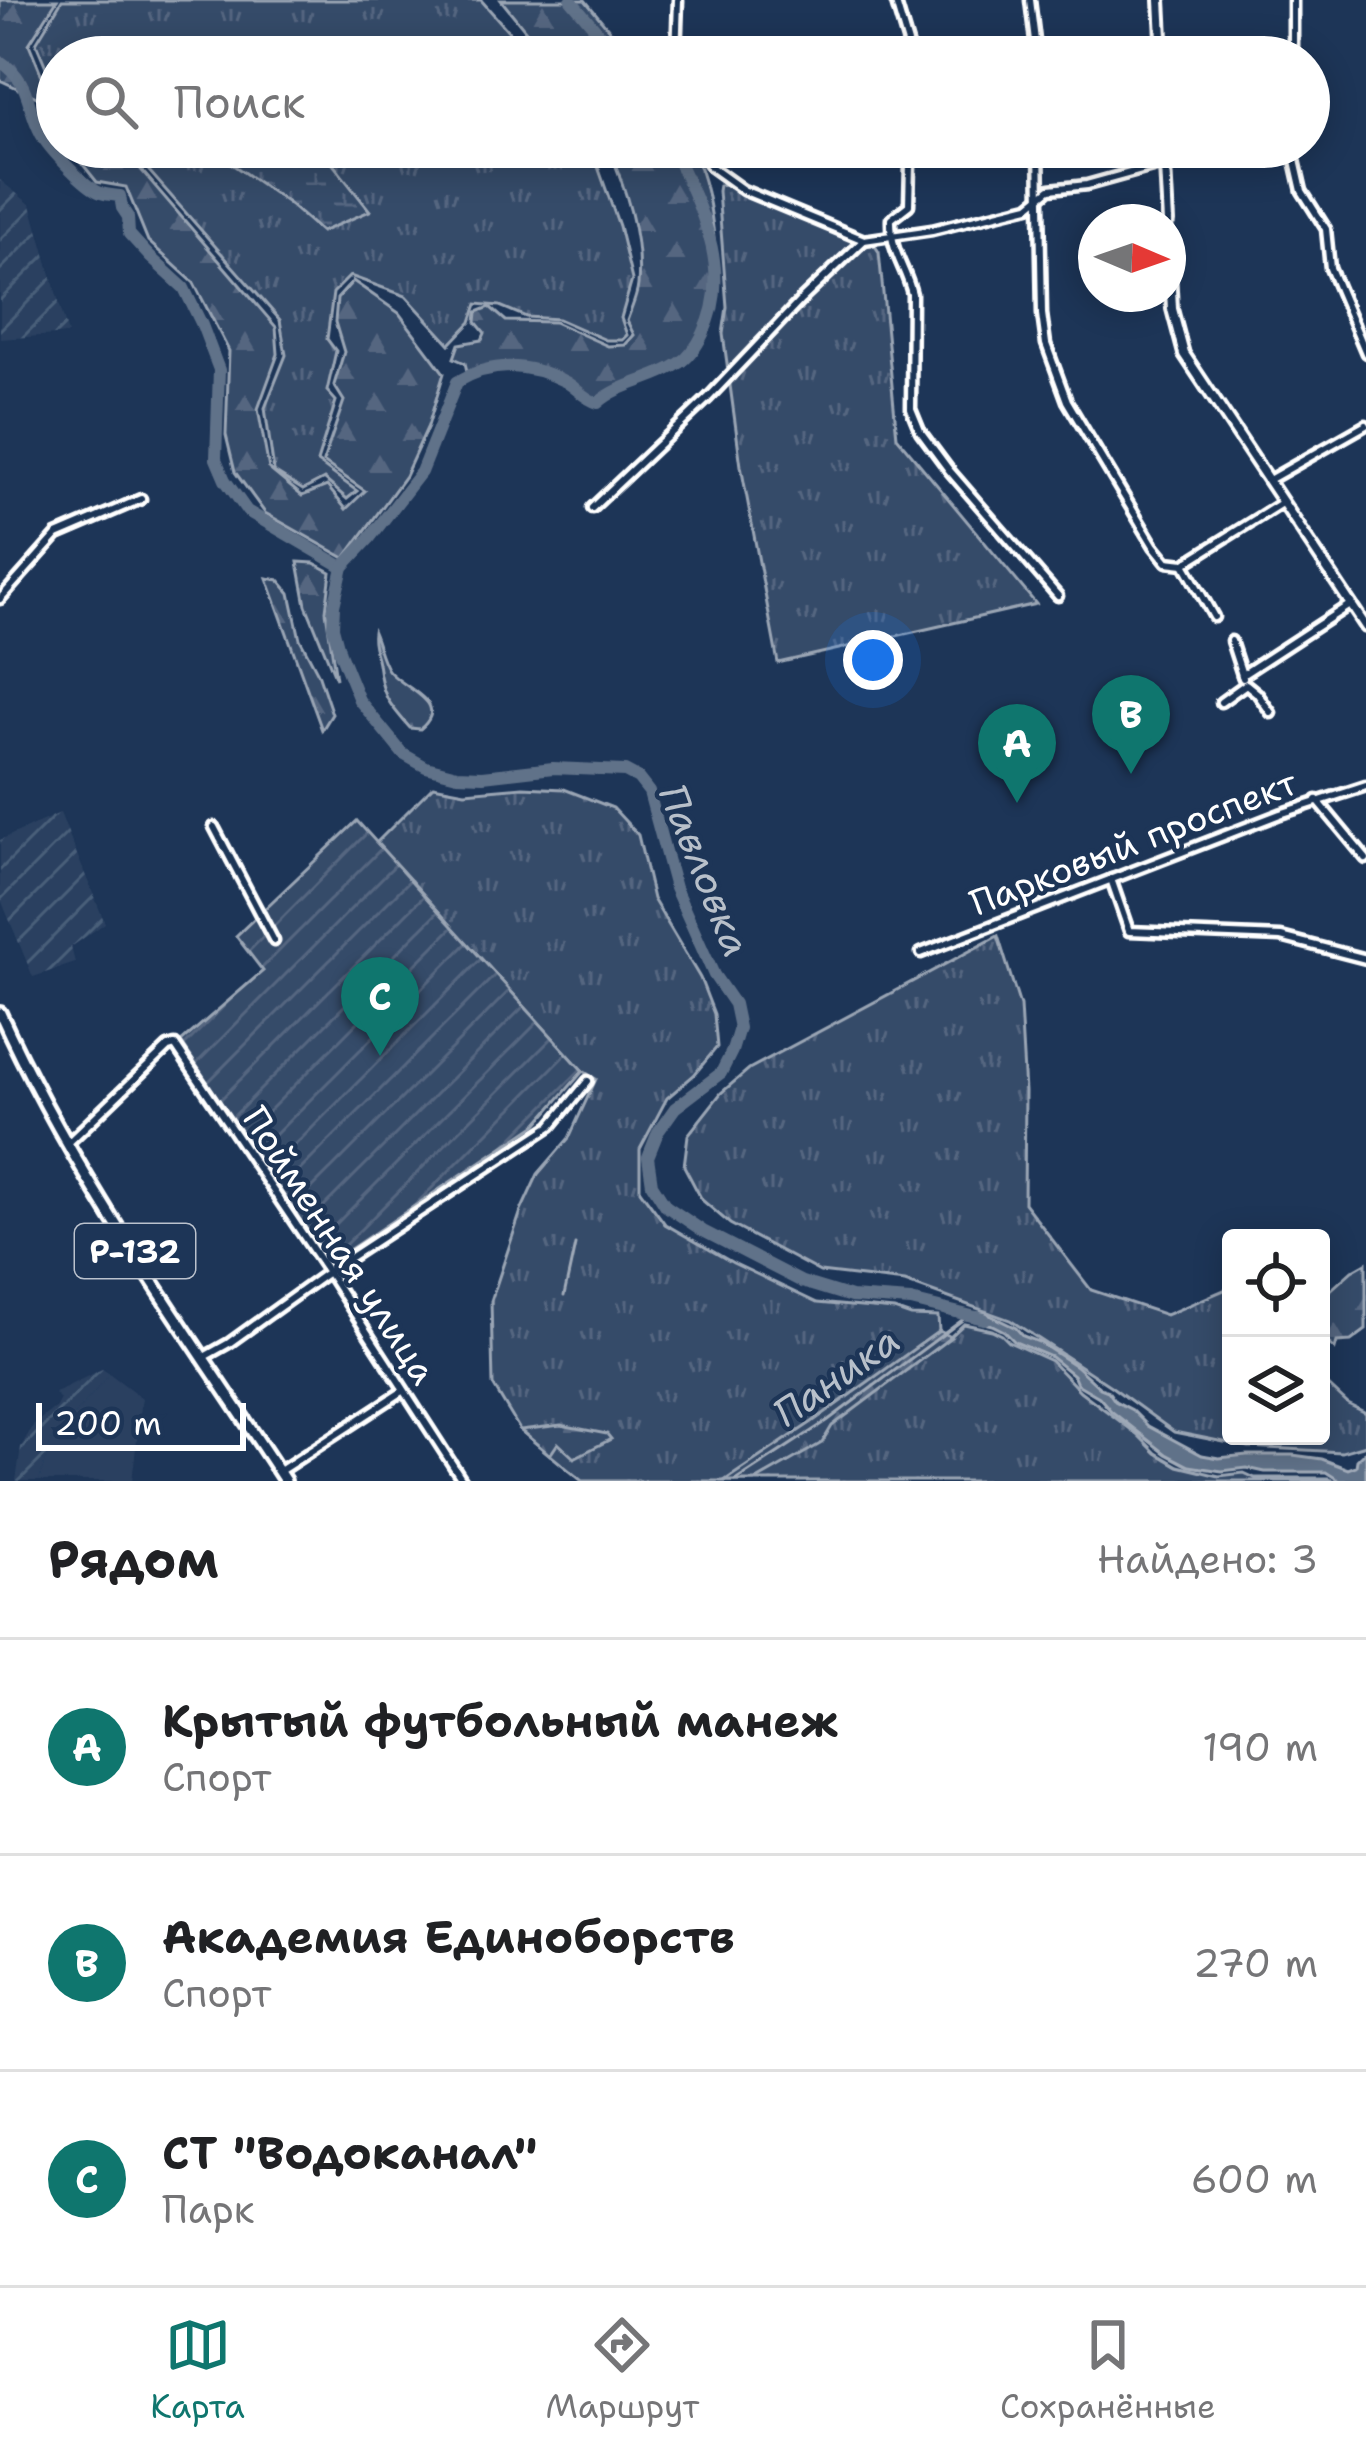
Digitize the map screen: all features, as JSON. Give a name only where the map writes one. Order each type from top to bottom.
[{"type":"main road","name":"Р-132","points":[[0,1013],[67,1144],[282,1476]]},
{"type":"street","points":[[677,36],[678,0]]},
{"type":"street","points":[[895,0],[906,36]]},
{"type":"street","points":[[1030,0],[1034,36]]},
{"type":"street","points":[[1160,0],[1161,36]]},
{"type":"street","points":[[1293,0],[1293,36]]},
{"type":"street","points":[[712,168],[743,190],[864,240],[932,230],[1029,206],[1050,189],[1088,185],[1148,168]]},
{"type":"street","points":[[910,168],[909,205],[891,219],[899,264],[912,294],[914,421],[949,470],[1058,596]]},
{"type":"street","points":[[1039,168],[1046,344],[1067,401],[1154,546],[1167,562],[1184,564],[1282,502]]},
{"type":"street","points":[[1165,168],[1167,204]]},
{"type":"street","points":[[1296,168],[1301,191],[1326,229],[1330,268],[1366,353]]},
{"type":"street","points":[[592,508],[864,240]]},
{"type":"street","points":[[1173,312],[1184,354],[1366,627]]},
{"type":"street","points":[[1269,480],[1366,425]]},
{"type":"street","points":[[0,599],[57,535],[141,499]]},
{"type":"street","points":[[1184,564],[1214,617]]},
{"type":"street","points":[[1221,702],[1244,680],[1351,604]]},
{"type":"street","points":[[1231,641],[1244,680],[1271,713]]},
{"type":"street","name":"Парковый проспект","points":[[921,953],[1317,800],[1366,786]]},
{"type":"street","points":[[1317,800],[1366,859]]},
{"type":"street","points":[[214,827],[274,941]]},
{"type":"street","points":[[1111,878],[1129,931],[1281,937],[1366,958]]},
{"type":"street","name":"Пойменная улица","points":[[67,1144],[168,1046],[175,1045],[463,1481]]},
{"type":"street","points":[[203,1358],[551,1126],[588,1081]]},
{"type":"street","points":[[282,1476],[403,1391]]},
{"type":"shaded area","points":[[0,180],[31,205],[68,334],[0,339]]},
{"type":"shaded area","points":[[60,813],[105,923],[71,947],[75,963],[33,977],[0,897],[0,840]]},
{"type":"shaded area","points":[[985,1313],[1039,1342],[1148,1426],[1202,1455],[1293,1455],[1348,1469],[1366,1451],[1366,1481],[1340,1481],[1326,1472],[1189,1466],[1111,1411],[1051,1357],[1015,1342],[992,1325],[967,1319]]},
{"type":"shaded area","points":[[102,1369],[110,1374],[51,1441],[39,1481],[16,1481],[21,1447],[34,1424],[56,1407],[60,1399],[54,1393]]},
{"type":"shaded area","points":[[110,1374],[142,1398],[132,1481],[39,1481],[51,1441]]},
{"type":"green space","points":[[0,0],[57,0],[29,44],[36,61],[36,97],[0,80]]},
{"type":"green space","points":[[62,0],[481,0],[513,36],[40,36]]},
{"type":"green space","points":[[501,0],[585,0],[614,36],[530,36]]},
{"type":"green space","points":[[86,168],[140,168],[276,327],[278,354],[258,409],[269,469],[302,496],[327,486],[346,509],[365,491],[323,462],[344,401],[334,385],[344,352],[335,322],[337,299],[353,281],[399,313],[444,373],[428,426],[405,476],[345,558],[265,513],[235,472],[226,435],[229,351],[194,283],[148,241],[126,187],[97,182]]},
{"type":"green space","points":[[146,168],[598,168],[632,280],[621,318],[627,335],[622,340],[606,340],[558,319],[526,317],[500,306],[477,304],[471,322],[450,344],[406,296],[350,276],[333,293],[327,339],[336,351],[327,391],[336,401],[317,462],[357,491],[347,499],[324,479],[303,490],[274,472],[265,408],[286,355],[280,320]]},
{"type":"green space","points":[[237,168],[336,168],[370,211],[321,232]]},
{"type":"green space","points":[[616,168],[700,168],[712,217],[715,274],[707,327],[696,349],[680,364],[598,403],[565,382],[527,368],[495,366],[468,375],[465,363],[454,358],[459,344],[482,340],[485,333],[476,322],[477,312],[490,307],[506,321],[554,322],[608,346],[625,345],[634,335],[627,321],[637,290],[638,250]]},
{"type":"green space","points":[[719,185],[875,246],[897,437],[1036,604],[778,663],[741,466],[723,334],[727,307],[718,191]]},
{"type":"green space","points":[[298,562],[314,563],[331,572],[326,611],[336,679],[306,605]]},
{"type":"green space","points":[[267,578],[279,580],[290,593],[300,639],[332,714],[322,730]]},
{"type":"green space","points":[[373,632],[388,670],[428,703],[429,719],[420,729],[410,728],[387,698]]},
{"type":"green space","points":[[433,786],[465,792],[564,789],[613,808],[638,835],[653,899],[700,978],[714,1014],[717,1047],[667,1098],[640,1149],[640,1190],[665,1224],[817,1303],[938,1317],[939,1331],[950,1337],[964,1324],[992,1330],[1051,1361],[1080,1391],[1178,1466],[1219,1476],[1244,1473],[1255,1478],[1333,1481],[582,1481],[520,1430],[493,1385],[491,1301],[538,1174],[569,1138],[596,1079],[583,1071],[376,843]]},
{"type":"green space","points":[[357,821],[583,1071],[537,1124],[328,1264],[181,1042],[263,971],[236,936]]},
{"type":"green space","points":[[998,936],[1020,1006],[1024,1203],[1091,1290],[1166,1315],[1222,1291],[1222,1442],[1174,1432],[1010,1320],[905,1282],[820,1272],[730,1224],[702,1200],[684,1166],[688,1135],[721,1093],[749,1069]]},
{"type":"green space","points":[[1366,1263],[1366,1330],[1351,1341],[1337,1342],[1335,1349],[1330,1345],[1330,1291]]},
{"type":"green space","points":[[939,1331],[951,1337],[832,1426],[822,1443],[755,1481],[724,1481],[812,1422]]},
{"type":"green space","points":[[1330,1387],[1366,1413],[1366,1445],[1342,1452],[1239,1445],[1330,1445]]},
{"type":"green space","points":[[561,1425],[607,1434],[611,1439],[574,1458],[558,1443],[550,1455],[520,1430]]},
{"type":"waterway","points":[[571,0],[601,36]]},
{"type":"waterway","name":"Павловка","points":[[0,61],[18,77],[36,123]]},
{"type":"waterway","name":"Павловка","points":[[70,168],[94,190],[120,196],[129,234],[184,288],[219,370],[216,459],[225,480],[247,511],[343,567]]},
{"type":"waterway","name":"Павловка","points":[[681,168],[702,215],[714,262],[712,310],[693,350],[670,369],[617,390],[598,403],[566,382],[524,368],[484,370],[457,382],[421,472],[343,567],[333,627],[359,700],[403,754],[426,767],[483,776],[553,768],[625,771],[649,792],[675,888],[714,975],[734,1004],[739,1028],[721,1073],[675,1108],[658,1132],[648,1157],[652,1184],[666,1206],[703,1231],[802,1282],[851,1297],[911,1301],[984,1319]]},
{"type":"waterway","points":[[564,1296],[575,1245]]},
{"type":"waterway","name":"Паника","points":[[735,1481],[827,1421],[969,1315]]},
{"type":"place","name":"Академия Единоборств","points":[[1131,774]]},
{"type":"place","name":"Крытый футбольный манеж","points":[[1017,803]]},
{"type":"place","name":"СТ \"Водоканал\"","points":[[380,1056]]}]
